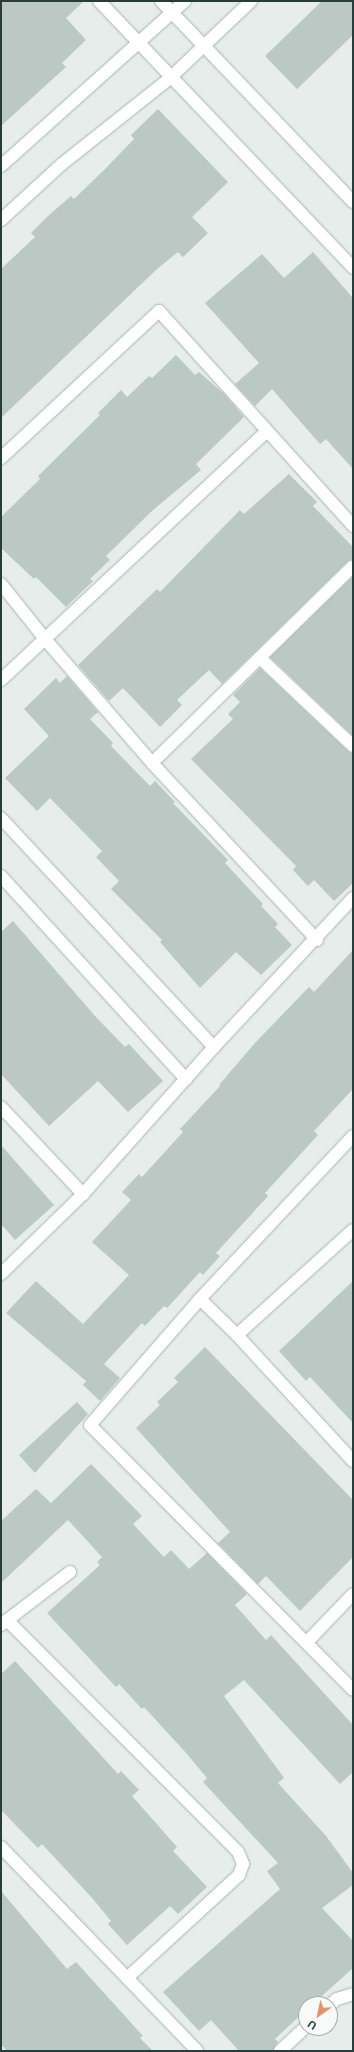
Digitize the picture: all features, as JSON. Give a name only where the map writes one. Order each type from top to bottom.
[{"type":"street","points":[[99,1],[136,43],[353,268]]},
{"type":"street","points":[[161,1],[353,202]]},
{"type":"street","points":[[1,166],[136,43],[185,1]]},
{"type":"street","points":[[1,220],[62,164],[170,78],[251,1]]},
{"type":"street","points":[[1,458],[159,311],[266,432],[353,526]]},
{"type":"street","points":[[1,680],[266,432]]},
{"type":"street","points":[[152,763],[353,566]]},
{"type":"street","points":[[1,584],[44,639],[152,763],[316,940]]},
{"type":"street","points":[[260,658],[353,746]]},
{"type":"street","points":[[1,818],[214,1047]]},
{"type":"street","points":[[1,876],[186,1079]]},
{"type":"street","points":[[1,1274],[83,1194],[214,1047],[316,940],[353,898]]},
{"type":"street","points":[[1,1107],[83,1194]]},
{"type":"street","points":[[353,1136],[200,1299],[90,1425],[353,1690]]},
{"type":"street","points":[[237,1335],[353,1230]]},
{"type":"street","points":[[200,1299],[237,1335],[351,1456]]},
{"type":"street","points":[[70,1572],[4,1623],[238,1852],[243,1864],[239,1875],[127,1978]]},
{"type":"street","points":[[307,1642],[353,1594]]},
{"type":"street","points":[[1,1847],[197,2051]]},
{"type":"street","points":[[338,1999],[353,1994]]},
{"type":"street","points":[[280,2051],[298,2035]]},
{"type":"building","points":[[1,1],[84,1],[66,18],[86,40],[62,63],[66,67],[1,126]]},
{"type":"building","points":[[322,1],[353,1],[353,35],[297,89],[265,56]]},
{"type":"building","points":[[158,109],[228,182],[192,217],[208,233],[183,257],[178,252],[157,269],[1,418],[1,269],[35,237],[31,233],[48,216],[71,196],[74,199],[105,169],[134,139],[131,135]]},
{"type":"building","points":[[313,252],[353,298],[353,469],[326,439],[320,444],[272,389],[255,406],[235,384],[259,363],[205,303],[262,254],[284,278]]},
{"type":"building","points":[[176,355],[195,375],[199,372],[224,394],[244,417],[196,464],[201,470],[153,510],[106,556],[110,560],[90,579],[93,581],[66,607],[36,577],[34,579],[1,548],[1,517],[40,479],[38,476],[100,415],[98,413],[121,390],[127,397],[149,376],[152,378]]},
{"type":"building","points":[[289,474],[317,502],[313,506],[353,547],[353,559],[348,561],[222,684],[209,670],[177,700],[182,705],[160,727],[123,688],[109,701],[78,665],[157,589],[160,592],[240,510],[244,514]]},
{"type":"building","points":[[353,576],[353,736],[270,657]]},
{"type":"building","points":[[260,668],[348,751],[353,753],[353,883],[334,901],[314,880],[308,886],[293,870],[296,866],[191,759],[233,719],[228,714],[240,702],[233,695]]},
{"type":"building","points":[[67,676],[98,712],[90,719],[113,743],[111,746],[150,786],[155,781],[175,802],[173,803],[228,860],[225,863],[263,904],[261,906],[278,924],[275,927],[292,945],[261,975],[236,952],[200,988],[160,942],[162,940],[111,889],[119,881],[96,857],[102,851],[50,798],[37,811],[5,778],[49,736],[24,709],[56,678],[60,683]]},
{"type":"building","points":[[13,921],[95,1016],[125,1047],[129,1044],[163,1081],[128,1112],[98,1081],[49,1126],[1,1074],[1,932]]},
{"type":"building","points":[[353,950],[353,1089],[314,1131],[318,1135],[265,1193],[268,1196],[216,1253],[220,1256],[203,1275],[200,1272],[167,1308],[164,1306],[145,1326],[142,1323],[104,1364],[120,1378],[100,1401],[83,1385],[86,1381],[6,1313],[36,1281],[83,1324],[129,1275],[92,1242],[131,1200],[122,1192],[139,1174],[142,1177],[183,1132],[180,1129],[220,1086],[219,1085],[254,1044],[309,987],[314,992]]},
{"type":"building","points":[[1,1145],[54,1205],[15,1240],[1,1224]]},
{"type":"building","points":[[353,1281],[353,1423],[310,1377],[306,1381],[279,1351]]},
{"type":"building","points":[[205,1347],[353,1500],[353,1557],[300,1611],[266,1576],[258,1584],[218,1543],[230,1532],[136,1428],[160,1405],[157,1402],[178,1382],[174,1378]]},
{"type":"building","points":[[77,1402],[88,1414],[35,1473],[19,1455]]},
{"type":"building","points":[[91,1464],[142,1516],[133,1524],[164,1557],[171,1550],[189,1569],[207,1553],[247,1594],[235,1605],[266,1640],[271,1635],[353,1725],[353,1772],[340,1784],[244,1680],[224,1696],[284,1778],[278,1783],[326,1836],[353,1873],[353,1885],[322,1908],[353,1941],[353,1968],[322,1996],[298,1996],[298,2017],[275,2039],[278,2042],[273,2051],[239,2051],[211,2020],[199,2031],[163,1992],[280,1889],[267,1871],[278,1863],[203,1782],[207,1778],[144,1707],[142,1709],[119,1684],[116,1687],[47,1613],[100,1565],[97,1562],[102,1557],[68,1520],[1,1583],[1,1521],[36,1489],[51,1503]]},
{"type":"building","points":[[15,1661],[118,1774],[121,1771],[139,1790],[132,1796],[177,1847],[173,1851],[207,1887],[178,1914],[170,1906],[127,1945],[108,1924],[111,1921],[93,1899],[42,1844],[38,1848],[1,1810],[1,1674]]},
{"type":"building","points":[[1,1891],[67,1969],[76,1962],[143,2036],[140,2038],[153,2051],[7,2051],[1,2044]]}]
